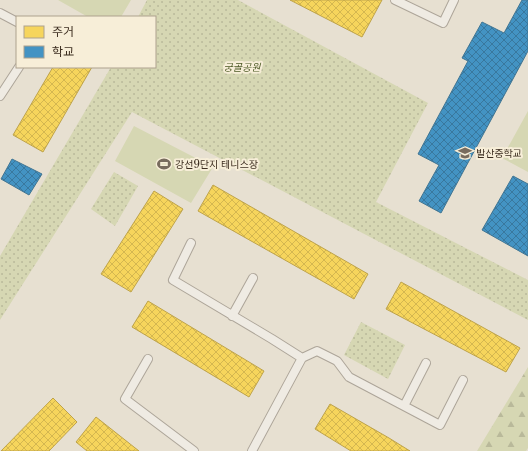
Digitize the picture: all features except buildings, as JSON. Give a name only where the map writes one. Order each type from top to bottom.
[{"type":"lane","points":[[395,0],[443,23],[454,0]]},
{"type":"lane","points":[[0,13],[16,21]]},
{"type":"lane","points":[[0,96],[18,68]]},
{"type":"lane","points":[[191,243],[173,280],[302,358]]},
{"type":"lane","points":[[232,316],[253,278]]},
{"type":"lane","points":[[252,451],[302,358],[317,351],[337,361],[349,377],[440,425],[463,380]]},
{"type":"lane","points":[[148,359],[125,399],[194,451]]},
{"type":"lane","points":[[404,406],[426,363]]},
{"type":"green space","points":[[58,0],[131,0],[122,16],[86,16]]},
{"type":"green space","name":"궁골공원","points":[[147,0],[238,0],[428,103],[376,202],[528,280],[528,320],[132,112],[0,320],[0,256],[110,68],[156,68],[156,16],[139,16]]},
{"type":"green space","points":[[528,111],[528,172],[502,158]]},
{"type":"green space","name":"강선9단지 테니스장","points":[[134,126],[213,167],[191,203],[115,161]]},
{"type":"green space","points":[[114,172],[138,186],[115,226],[91,209]]},
{"type":"green space","points":[[361,322],[405,345],[388,379],[344,355]]},
{"type":"green space","points":[[528,367],[528,448],[526,451],[477,451]]},
{"type":"place","name":"발산중학교","points":[[465,153]]},
{"type":"place","name":"강선9단지 테니스장","points":[[164,164]]}]
